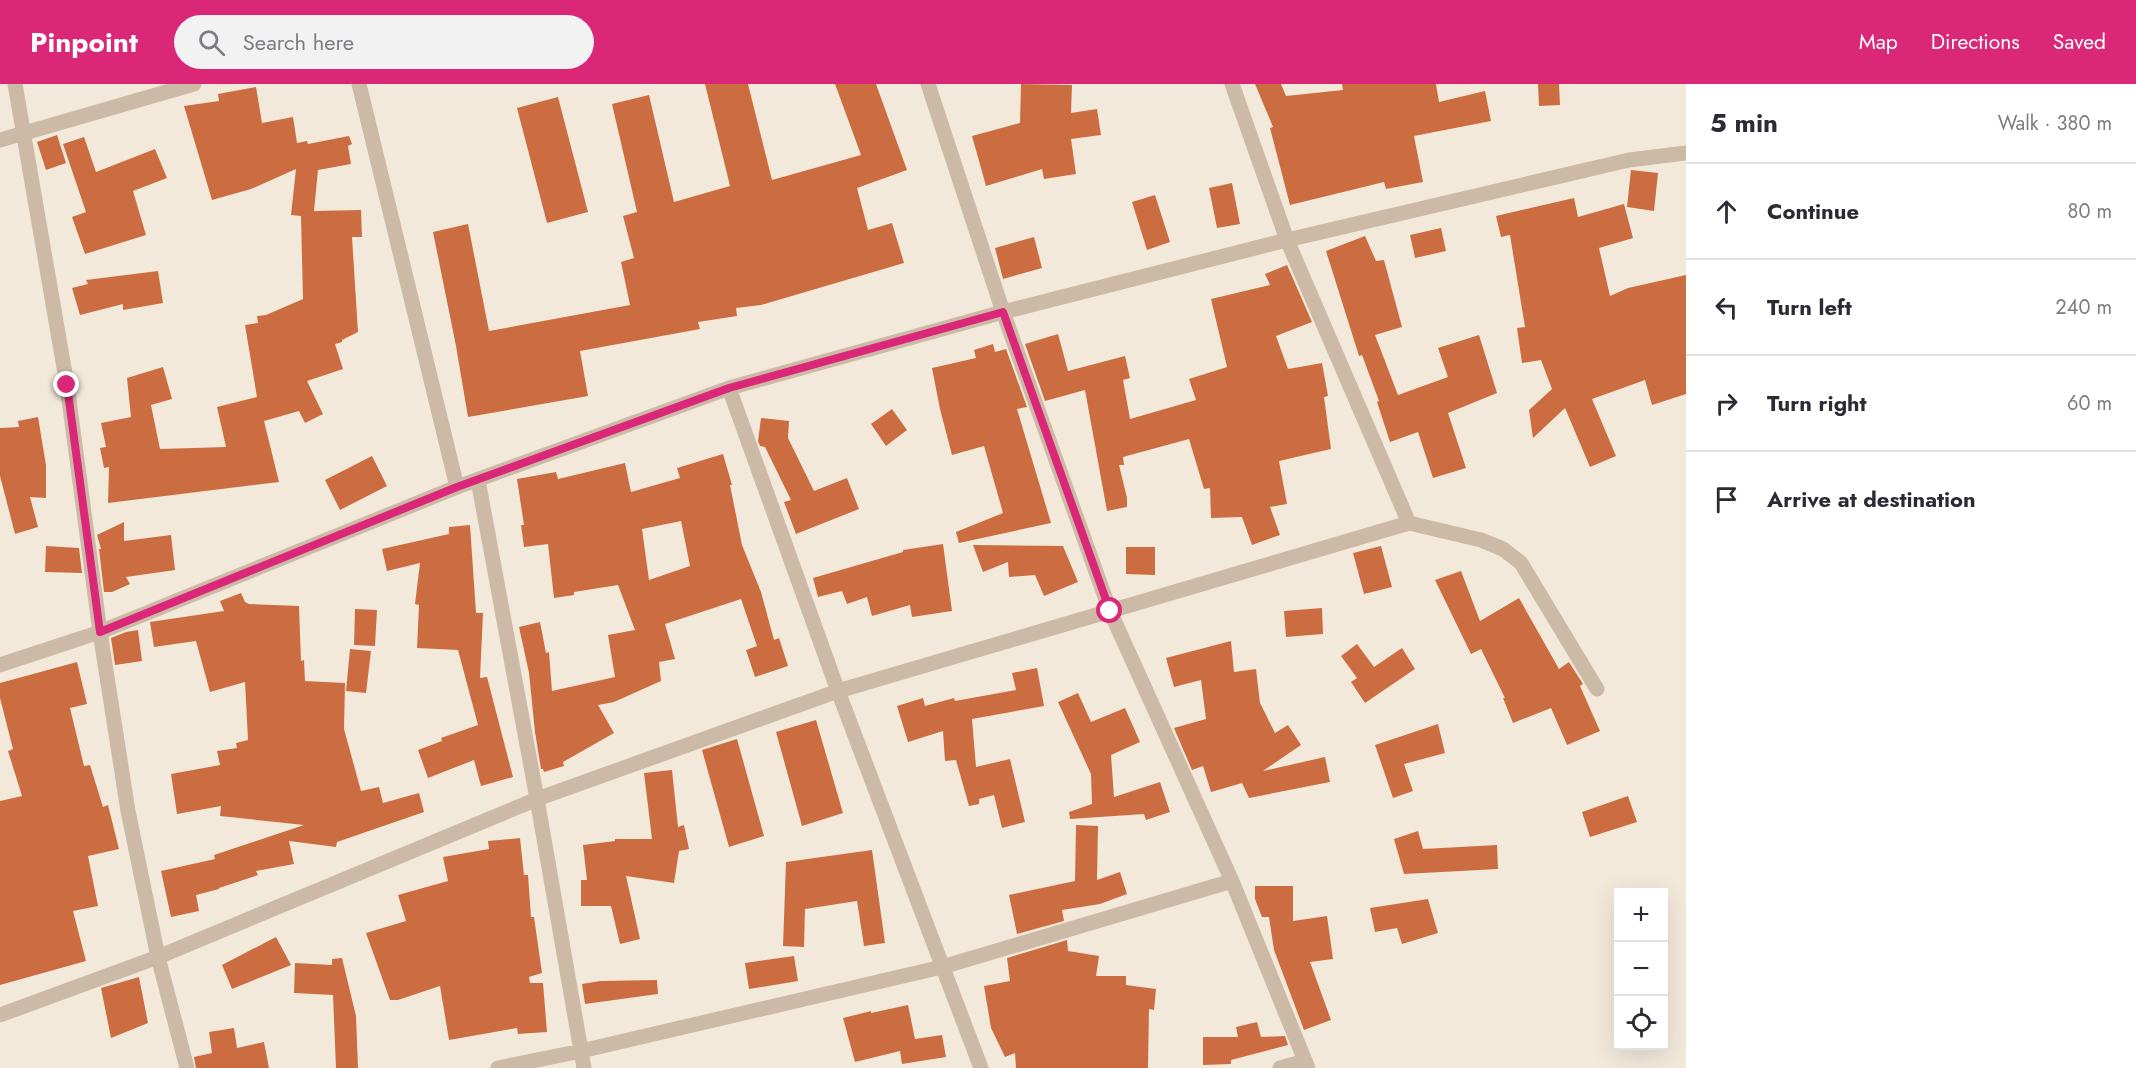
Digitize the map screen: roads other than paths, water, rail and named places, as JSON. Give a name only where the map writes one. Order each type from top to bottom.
[{"type":"street","points":[[15,84],[67,385],[100,632],[129,811],[158,957],[187,1068]]},
{"type":"street","points":[[0,140],[194,84]]},
{"type":"street","points":[[359,84],[457,487]]},
{"type":"street","points":[[928,84],[1003,312],[1110,611],[1232,880],[1307,1065],[1280,1068]]},
{"type":"street","points":[[1232,84],[1287,240],[1409,523]]},
{"type":"street","points":[[0,665],[100,632],[457,487],[729,388],[1003,312],[1287,240],[1629,160],[1686,153]]},
{"type":"street","points":[[729,388],[838,691],[981,1068]]},
{"type":"street","points":[[478,480],[584,1068]]},
{"type":"street","points":[[0,1015],[158,957],[537,799],[838,691],[1409,523],[1481,540],[1503,549],[1521,563],[1597,689]]},
{"type":"street","points":[[498,1068],[581,1051],[942,967],[1232,880]]}]
